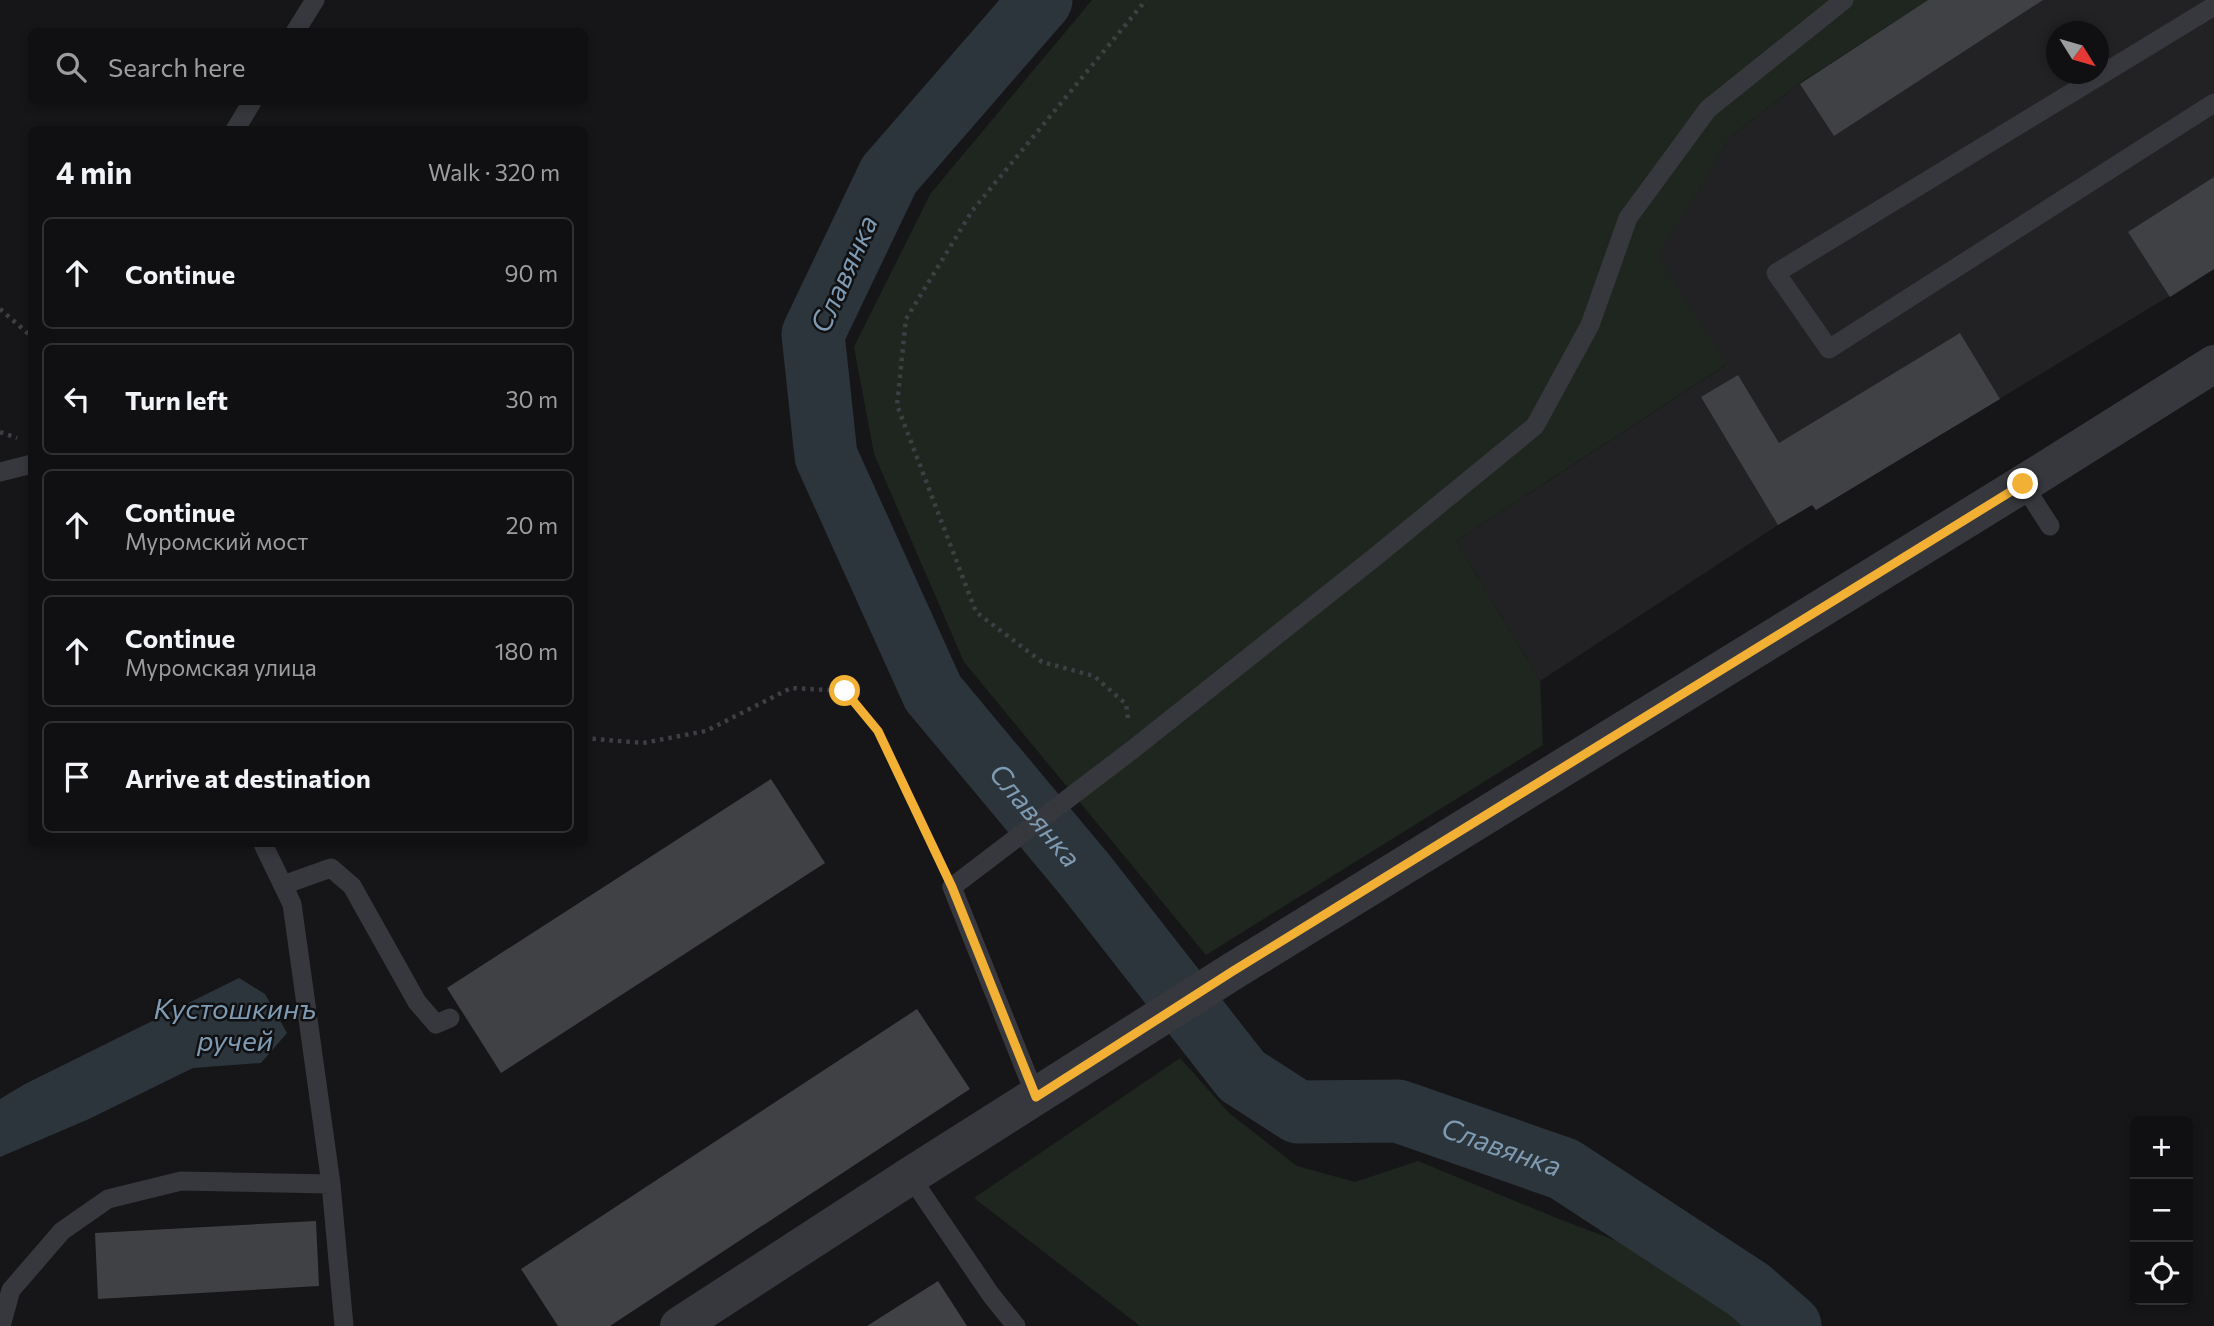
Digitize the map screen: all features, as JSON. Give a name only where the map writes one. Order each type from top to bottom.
[{"type":"street","points":[[679,1326],[1233,971],[2214,364]]},
{"type":"lane","points":[[298,28],[315,0]]},
{"type":"lane","points":[[1036,1097],[952,887],[1132,750],[1535,426],[1590,325],[1628,218],[1708,109],[1844,0]]},
{"type":"lane","points":[[2214,6],[1776,273],[1829,349],[2214,103]]},
{"type":"lane","points":[[237,126],[250,105]]},
{"type":"lane","points":[[0,472],[28,465]]},
{"type":"lane","points":[[2023,484],[2050,526]]},
{"type":"lane","points":[[264,847],[292,904],[331,1184],[344,1326]]},
{"type":"lane","points":[[283,885],[331,868],[352,886],[417,1002],[436,1024],[450,1018]]},
{"type":"lane","points":[[910,1176],[991,1295],[1016,1326]]},
{"type":"lane","points":[[1,1326],[11,1290],[62,1231],[108,1199],[181,1181],[331,1184]]},
{"type":"path","points":[[1132,750],[1126,704],[1094,676],[1042,662],[976,612],[897,405],[906,319],[972,211],[1146,0]]},
{"type":"path","points":[[0,309],[28,334]]},
{"type":"path","points":[[588,738],[643,743],[706,731],[791,688],[845,691],[878,731],[952,887]]},
{"type":"shaded area","points":[[1092,0],[1928,0],[1800,83],[1731,136],[1658,256],[1727,364],[1456,541],[1540,681],[1543,745],[1206,955],[964,662],[874,454],[854,347],[931,193]]},
{"type":"shaded area","points":[[1928,0],[2214,0],[2214,269],[1816,510],[1812,505],[1778,525],[1540,681],[1456,541],[1726,365],[1657,256],[1731,136],[1799,84]]},
{"type":"shaded area","points":[[1180,1058],[1229,1113],[1297,1166],[1355,1182],[1418,1161],[1559,1219],[1704,1274],[1765,1326],[1140,1326],[974,1198]]},
{"type":"water","name":"Кустошкинъ ручей","points":[[239,978],[265,994],[287,1033],[261,1063],[193,1068],[89,1119],[0,1157],[0,1099]]},
{"type":"building","points":[[1928,0],[2043,0],[1834,136],[1800,84]]},
{"type":"building","points":[[2214,177],[2214,269],[2170,297],[2128,232]]},
{"type":"building","points":[[1960,333],[2000,399],[1816,510],[1812,505],[1778,525],[1701,397],[1738,375],[1779,443]]},
{"type":"building","points":[[771,779],[825,863],[501,1073],[447,988]]},
{"type":"building","points":[[917,1009],[970,1089],[610,1326],[558,1326],[521,1269]]},
{"type":"building","points":[[316,1221],[319,1286],[98,1299],[95,1233]]},
{"type":"building","points":[[938,1281],[967,1326],[867,1326]]},
{"type":"waterway","name":"Славянка","points":[[1041,0],[889,175],[813,334],[826,456],[933,693],[1085,875],[1242,1076],[1298,1112],[1398,1111],[1564,1169],[1749,1290],[1790,1326]]},
{"type":"route","points":[[845,691],[878,731],[952,887],[1036,1097],[1233,971],[2023,484]]}]
